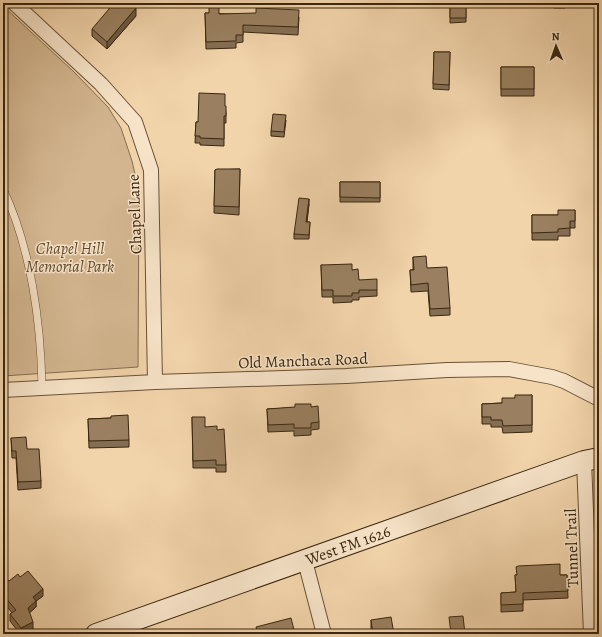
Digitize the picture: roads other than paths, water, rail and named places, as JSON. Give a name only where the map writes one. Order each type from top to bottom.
[{"type":"main road","name":"West FM 1626","points":[[96,634],[592,460]]},
{"type":"street","name":"Chapel Lane","points":[[14,3],[101,84],[135,122],[150,170],[155,382]]},
{"type":"street","name":"Old Manchaca Road","points":[[3,390],[155,382],[346,376],[447,370],[509,370],[552,377],[564,381],[599,399]]},
{"type":"street","name":"Tunnel Trail","points":[[591,634],[592,460]]},
{"type":"street","points":[[305,561],[324,634]]},
{"type":"lane","points":[[3,189],[15,220],[26,256],[40,332],[42,388]]},
{"type":"park label","name":"Chapel Hill Memorial Park","points":[[70,257]]}]
